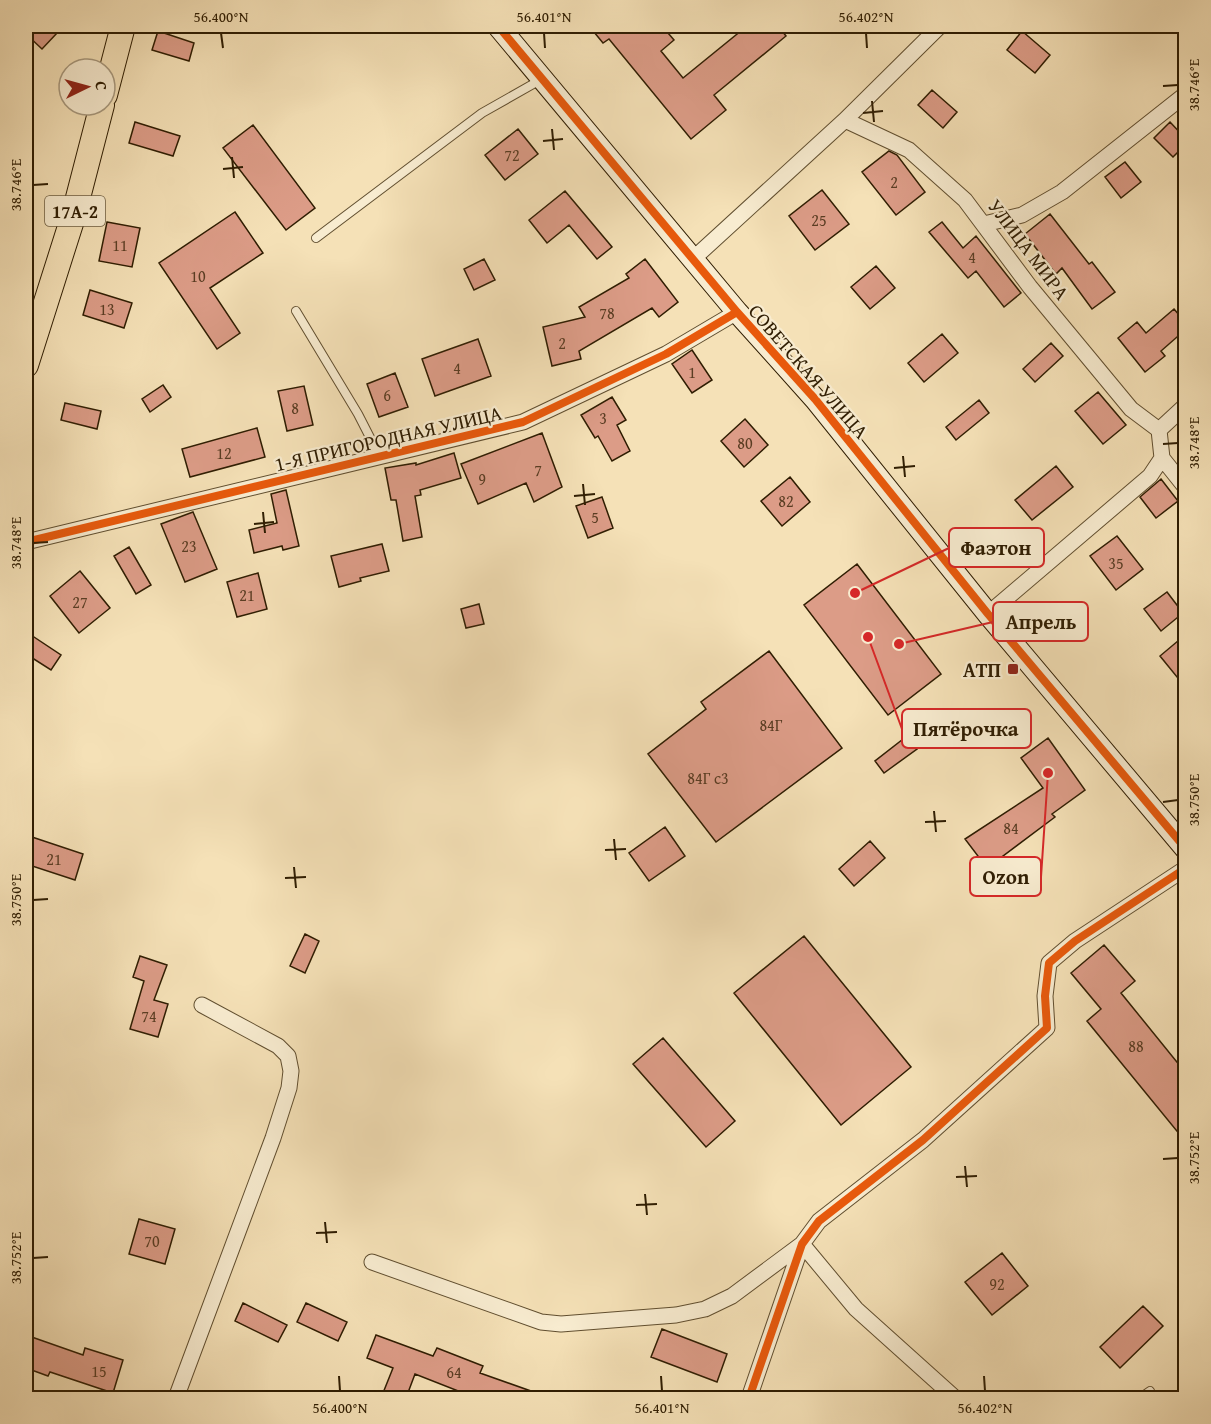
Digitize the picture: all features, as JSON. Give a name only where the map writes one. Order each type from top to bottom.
[{"type":"main road","points":[[115,57],[123,26]]},
{"type":"main road","name":"17А-2","points":[[26,365],[73,217],[99,117]]},
{"type":"street","name":"СОВЕТСКАЯ УЛИЦА","points":[[498,26],[737,312],[815,399],[988,614],[1185,849]]},
{"type":"street","points":[[693,259],[845,120],[940,26]]},
{"type":"street","points":[[984,224],[1022,215],[1062,192],[1185,94]]},
{"type":"street","name":"УЛИЦА МИРА","points":[[845,120],[909,150],[965,200],[1030,287],[1131,409],[1159,430]]},
{"type":"street","name":"1-Я ПРИГОРОДНАЯ УЛИЦА","points":[[26,542],[523,422],[666,354],[737,312]]},
{"type":"street","points":[[1185,405],[1159,430],[1162,458],[1185,488]]},
{"type":"street","points":[[988,614],[1150,476],[1162,458]]},
{"type":"street","points":[[372,1262],[541,1322],[561,1324],[676,1315],[705,1309],[732,1296],[802,1244],[819,1221],[923,1140],[1047,1028],[1045,996],[1049,963],[1075,941],[1185,868]]},
{"type":"street","points":[[176,1398],[273,1138],[289,1088],[291,1071],[288,1056],[278,1046],[202,1005]]},
{"type":"street","points":[[749,1398],[802,1244]]},
{"type":"street","points":[[802,1244],[856,1309],[955,1398]]},
{"type":"lane","points":[[316,238],[482,112],[543,78]]},
{"type":"lane","points":[[296,311],[358,414],[380,457]]},
{"type":"lane","points":[[1140,1398],[1150,1390]]},
{"type":"building","points":[[26,26],[49,26],[57,33],[42,49],[26,34]]},
{"type":"building","points":[[589,26],[662,26],[674,40],[661,51],[683,78],[747,26],[778,26],[786,36],[714,95],[726,110],[691,139],[609,39],[603,43]]},
{"type":"building","points":[[158,31],[194,43],[189,61],[152,50]]},
{"type":"building","points":[[1022,31],[1050,55],[1035,73],[1007,50]]},
{"type":"building","points":[[932,90],[957,112],[943,128],[918,105]]},
{"type":"building","points":[[135,122],[180,136],[173,156],[129,143]]},
{"type":"building","points":[[1170,122],[1185,138],[1185,145],[1173,157],[1154,138]]},
{"type":"building","points":[[253,125],[315,208],[286,230],[223,148]]},
{"type":"building","points":[[518,129],[538,154],[505,180],[485,155]]},
{"type":"building","points":[[889,151],[897,155],[925,192],[896,215],[862,172]]},
{"type":"building","points":[[1125,162],[1141,182],[1121,198],[1105,177]]},
{"type":"building","points":[[822,190],[849,224],[815,250],[789,216]]},
{"type":"building","points":[[565,191],[612,247],[597,259],[569,225],[547,243],[529,220]]},
{"type":"building","points":[[235,212],[263,253],[210,288],[240,333],[217,349],[159,263]]},
{"type":"building","points":[[1050,214],[1089,264],[1092,262],[1115,292],[1092,309],[1062,268],[1056,274],[1025,234]]},
{"type":"building","points":[[107,222],[140,228],[132,267],[99,261]]},
{"type":"building","points":[[942,222],[963,248],[976,236],[1021,293],[1004,307],[976,271],[968,278],[929,232]]},
{"type":"building","points":[[484,259],[495,280],[474,290],[464,269]]},
{"type":"building","points":[[645,259],[678,302],[659,317],[652,308],[579,351],[581,359],[552,366],[543,327],[585,317],[579,307],[629,278],[626,274]]},
{"type":"building","points":[[876,266],[895,288],[870,309],[851,287]]},
{"type":"building","points":[[90,290],[132,303],[124,328],[83,315]]},
{"type":"building","points":[[1174,309],[1185,322],[1185,330],[1161,351],[1165,356],[1145,372],[1118,338],[1137,322],[1146,333]]},
{"type":"building","points":[[942,334],[958,353],[924,382],[908,363]]},
{"type":"building","points":[[478,339],[491,376],[435,396],[422,359]]},
{"type":"building","points":[[1051,343],[1063,356],[1035,382],[1023,369]]},
{"type":"building","points":[[692,350],[712,380],[692,393],[672,364]]},
{"type":"building","points":[[395,373],[408,407],[379,417],[367,384]]},
{"type":"building","points":[[163,385],[171,397],[150,412],[142,399]]},
{"type":"building","points":[[304,386],[313,425],[287,431],[278,391]]},
{"type":"building","points":[[1098,392],[1126,425],[1103,444],[1075,411]]},
{"type":"building","points":[[612,397],[626,420],[617,425],[630,451],[612,461],[598,436],[595,438],[581,415]]},
{"type":"building","points":[[979,400],[989,413],[956,440],[946,427]]},
{"type":"building","points":[[65,403],[101,411],[97,429],[61,420]]},
{"type":"building","points":[[745,419],[768,445],[744,467],[721,441]]},
{"type":"building","points":[[257,428],[265,457],[190,477],[182,449]]},
{"type":"building","points":[[542,433],[562,487],[534,502],[526,483],[478,504],[461,464]]},
{"type":"building","points":[[454,453],[461,478],[420,490],[421,495],[415,496],[422,537],[403,541],[396,500],[391,500],[385,468],[416,463],[416,465]]},
{"type":"building","points":[[1056,466],[1073,487],[1032,520],[1015,500]]},
{"type":"building","points":[[790,477],[810,502],[782,526],[761,501]]},
{"type":"building","points":[[1161,479],[1178,501],[1156,518],[1140,497]]},
{"type":"building","points":[[286,490],[299,546],[283,550],[282,546],[254,553],[249,530],[277,523],[271,494]]},
{"type":"building","points":[[602,497],[613,528],[588,538],[576,506]]},
{"type":"building","points":[[193,512],[217,569],[185,582],[161,524]]},
{"type":"building","points":[[1117,536],[1143,569],[1116,590],[1090,556]]},
{"type":"building","points":[[382,544],[389,571],[360,578],[361,581],[339,587],[331,556]]},
{"type":"building","points":[[129,547],[151,585],[136,594],[114,556]]},
{"type":"building","points":[[857,564],[941,674],[888,715],[804,605]]},
{"type":"building","points":[[80,571],[110,608],[79,633],[50,596]]},
{"type":"building","points":[[258,573],[267,609],[237,617],[227,582]]},
{"type":"building","points":[[1167,592],[1183,613],[1161,631],[1144,609]]},
{"type":"building","points":[[479,604],[484,624],[466,628],[461,609]]},
{"type":"building","points":[[31,635],[61,655],[51,670],[26,654],[26,644]]},
{"type":"building","points":[[1185,635],[1185,669],[1177,677],[1160,656]]},
{"type":"building","points":[[769,651],[842,748],[716,842],[648,754],[706,709],[701,702]]},
{"type":"building","points":[[907,736],[917,749],[884,773],[875,761]]},
{"type":"building","points":[[1048,738],[1085,790],[1052,814],[1055,817],[987,868],[965,839],[1043,788],[1021,758]]},
{"type":"building","points":[[665,827],[685,856],[649,881],[629,853]]},
{"type":"building","points":[[26,835],[83,854],[75,880],[26,864]]},
{"type":"building","points":[[870,841],[885,858],[854,886],[839,869]]},
{"type":"building","points":[[305,934],[319,941],[305,973],[290,966]]},
{"type":"building","points":[[804,936],[911,1067],[841,1125],[734,993]]},
{"type":"building","points":[[1104,945],[1135,981],[1121,993],[1185,1072],[1185,1141],[1087,1021],[1101,1009],[1071,973]]},
{"type":"building","points":[[140,956],[167,965],[154,1000],[168,1004],[158,1037],[130,1029],[144,981],[133,977]]},
{"type":"building","points":[[663,1038],[735,1121],[706,1147],[633,1064]]},
{"type":"building","points":[[139,1219],[175,1229],[165,1264],[129,1254]]},
{"type":"building","points":[[1002,1253],[1028,1286],[992,1315],[965,1282]]},
{"type":"building","points":[[243,1303],[287,1325],[278,1342],[235,1321]]},
{"type":"building","points":[[306,1303],[347,1322],[338,1341],[297,1322]]},
{"type":"building","points":[[1143,1306],[1163,1326],[1120,1368],[1100,1347]]},
{"type":"building","points":[[662,1329],[727,1354],[717,1382],[651,1357]]},
{"type":"building","points":[[26,1335],[83,1355],[85,1348],[123,1360],[113,1393],[50,1372],[48,1376],[26,1368]]},
{"type":"building","points":[[376,1335],[433,1356],[437,1348],[483,1366],[480,1373],[545,1396],[544,1398],[476,1398],[415,1374],[406,1398],[381,1398],[393,1368],[367,1358]]},
{"type":"cycle path","points":[[498,26],[737,312],[815,399],[988,614],[1186,849]]},
{"type":"cycle path","points":[[26,542],[523,422],[666,354],[737,312]]},
{"type":"cycle path","points":[[749,1398],[802,1244],[819,1221],[923,1140],[1047,1028],[1045,996],[1049,963],[1075,941],[1186,868]]},
{"type":"place","name":"Фаэтон","points":[[855,593]]},
{"type":"place","name":"Пятёрочка","points":[[868,637]]},
{"type":"place","name":"Апрель","points":[[899,644]]},
{"type":"place","name":"АТП","points":[[1013,669]]},
{"type":"place","name":"Ozon","points":[[1048,773]]}]
